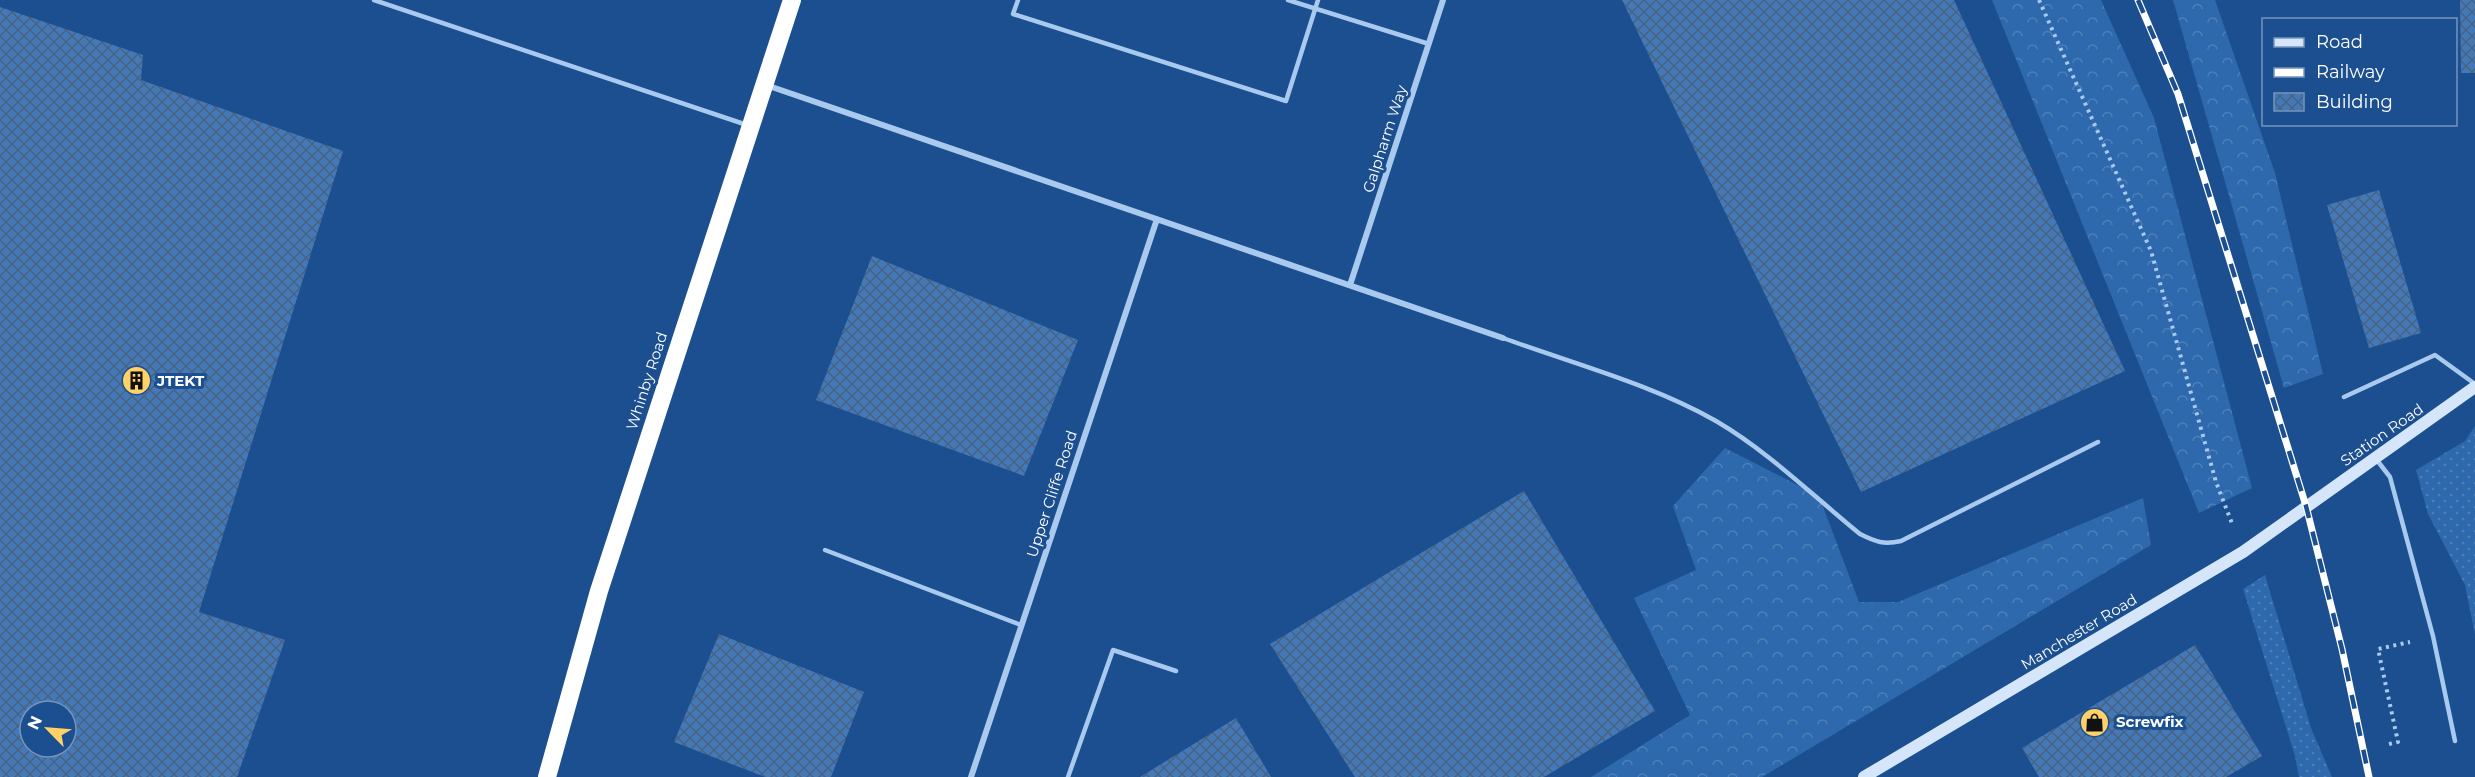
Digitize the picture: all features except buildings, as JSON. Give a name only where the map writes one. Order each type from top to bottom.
[{"type":"highway","name":"Whinby Road","points":[[547,777],[599,591],[792,0]]},
{"type":"main road","name":"Station Road","points":[[2306,506],[2376,459],[2475,386]]},
{"type":"main road","name":"Manchester Road","points":[[1864,777],[2243,552],[2306,506]]},
{"type":"street","name":"Galpharm Way","points":[[1350,285],[1443,0]]},
{"type":"street","points":[[763,84],[1503,338]]},
{"type":"street","name":"Upper Cliffe Road","points":[[971,777],[1157,219]]},
{"type":"lane","points":[[374,0],[749,126]]},
{"type":"lane","points":[[1018,0],[1013,14],[1286,101],[1318,0]]},
{"type":"lane","points":[[1288,0],[1429,44]]},
{"type":"lane","points":[[1503,338],[1678,402],[1716,422],[1748,442],[1860,534],[1878,543],[1888,544],[1901,541],[2098,442]]},
{"type":"lane","points":[[2344,397],[2435,355],[2475,386]]},
{"type":"lane","points":[[2376,459],[2390,477],[2433,636],[2455,741]]},
{"type":"lane","points":[[825,550],[1021,626]]},
{"type":"lane","points":[[1068,777],[1113,650],[1176,671]]},
{"type":"path","points":[[2039,0],[2151,251],[2216,482],[2243,552]]},
{"type":"path","points":[[2389,744],[2398,742],[2378,649],[2433,636]]},
{"type":"green space","points":[[1992,0],[2101,0],[2154,118],[2252,488],[2199,513]]},
{"type":"green space","points":[[2173,0],[2215,0],[2275,173],[2323,374],[2284,388]]},
{"type":"green space","points":[[2475,426],[2475,635],[2465,585],[2428,514],[2416,470],[2465,441]]},
{"type":"green space","points":[[1725,448],[1819,496],[1859,602],[1898,602],[2143,498],[2151,545],[1762,777],[1591,777],[1690,715],[1634,598],[1696,570],[1673,506]]},
{"type":"green space","points":[[2265,575],[2311,728],[2332,777],[2299,777],[2295,756],[2243,589]]},
{"type":"railway","points":[[2138,0],[2178,94],[2306,506],[2342,649],[2369,777]]},
{"type":"place","name":"JTEKT","points":[[136,381]]},
{"type":"place","name":"Screwfix","points":[[2095,722]]}]
